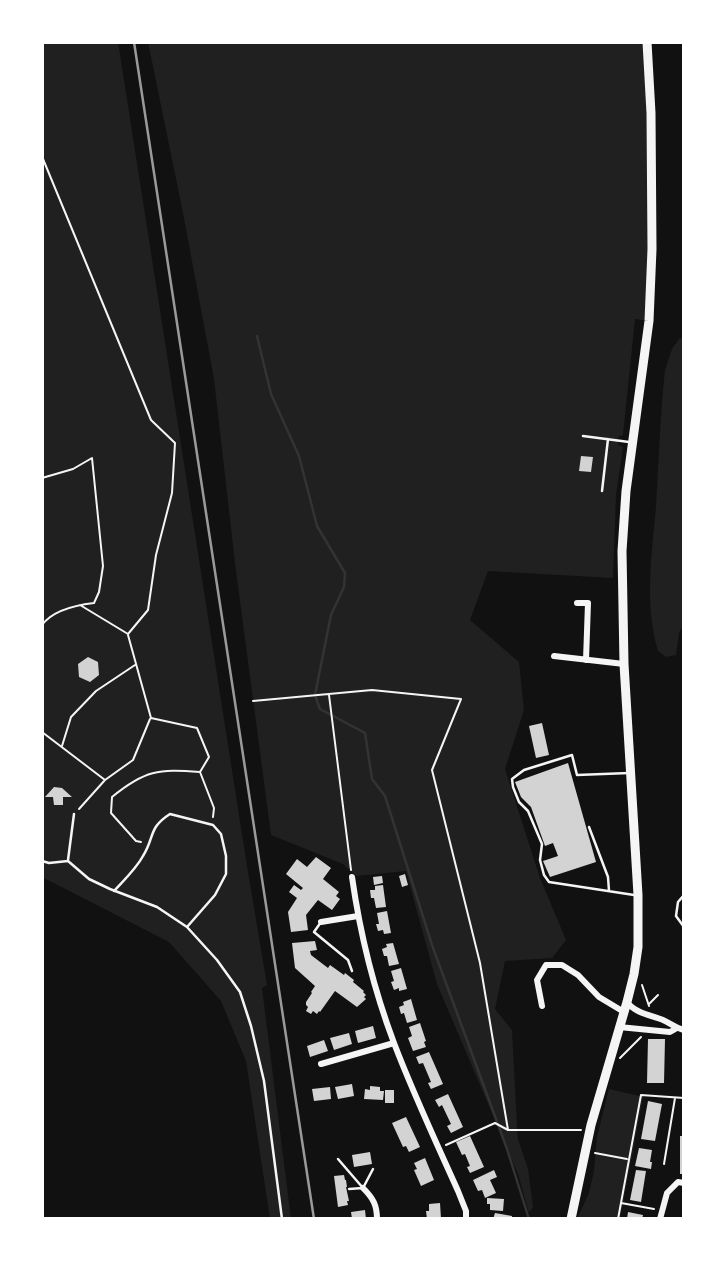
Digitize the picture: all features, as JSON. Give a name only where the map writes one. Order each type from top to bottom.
[{"type":"main road","points":[[570,1219],[591,1125],[634,974],[638,947],[638,895],[624,664],[622,551],[626,491],[649,321],[653,249],[646,42]]},
{"type":"street","points":[[577,603],[588,603],[586,660]]},
{"type":"street","points":[[554,656],[624,664]]},
{"type":"street","points":[[352,877],[358,916],[374,982],[394,1043],[458,1191],[466,1211],[466,1219]]},
{"type":"street","points":[[321,922],[358,916]]},
{"type":"street","points":[[542,1006],[537,979],[546,965],[562,965],[578,975],[599,997],[631,1007],[681,1029]]},
{"type":"street","points":[[619,1027],[670,1032],[681,1029]]},
{"type":"street","points":[[321,1064],[394,1043]]},
{"type":"street","points":[[660,1219],[667,1193],[678,1182],[684,1183]]},
{"type":"street","points":[[363,1188],[372,1197],[377,1209],[377,1219]]},
{"type":"lane","points":[[583,436],[633,443]]},
{"type":"lane","points":[[603,491],[608,439]]},
{"type":"lane","points":[[630,773],[578,775],[572,755],[524,771],[512,779],[519,802],[528,811],[542,844],[541,860],[544,875],[549,882],[638,895]]},
{"type":"lane","points":[[68,860],[74,814]]},
{"type":"lane","points":[[114,891],[141,860],[158,821],[170,814],[213,825],[221,834],[226,856],[226,874],[215,895],[187,927]]},
{"type":"lane","points":[[589,827],[608,877],[609,891]]},
{"type":"lane","points":[[42,861],[49,863],[68,860]]},
{"type":"lane","points":[[68,860],[89,879],[157,907],[187,927],[217,960],[240,992],[264,1081],[282,1219]]},
{"type":"lane","points":[[684,895],[678,902],[676,916],[684,927]]},
{"type":"lane","points":[[321,922],[314,932],[348,960],[352,971]]},
{"type":"lane","points":[[338,1158],[363,1188]]},
{"type":"lane","points":[[363,1188],[373,1169]]},
{"type":"lane","points":[[349,1189],[363,1188]]},
{"type":"path","points":[[43,159],[151,420],[175,443],[172,493],[156,555],[148,610],[128,634]]},
{"type":"path","points":[[42,478],[73,469],[92,458],[103,551],[99,592],[94,603],[57,613],[42,625]]},
{"type":"path","points":[[74,814],[105,780],[133,760],[150,719],[128,634],[80,605]]},
{"type":"path","points":[[62,747],[71,717],[96,691],[136,664]]},
{"type":"path","points":[[253,701],[372,690],[461,699],[432,770],[480,963],[508,1130]]},
{"type":"path","points":[[329,694],[352,877]]},
{"type":"path","points":[[150,719],[197,728],[209,757],[200,772]]},
{"type":"path","points":[[42,732],[105,780]]},
{"type":"path","points":[[149,843],[136,841],[111,813],[112,797],[147,774],[172,770],[200,772]]},
{"type":"path","points":[[200,772],[214,808],[213,825]]},
{"type":"path","points":[[643,985],[650,1010]]},
{"type":"path","points":[[649,1005],[658,995]]},
{"type":"path","points":[[615,1063],[644,1034]]},
{"type":"path","points":[[618,1219],[641,1095],[684,1098]]},
{"type":"path","points":[[664,1164],[675,1097]]},
{"type":"path","points":[[439,1148],[495,1123],[508,1130],[584,1130]]},
{"type":"path","points":[[594,1153],[628,1159]]},
{"type":"path","points":[[621,1203],[662,1210]]},
{"type":"shaded area","points":[[42,42],[118,42],[267,985],[262,988],[291,1219],[270,1219],[246,1061],[221,1001],[169,942],[42,877]]},
{"type":"shaded area","points":[[148,42],[649,42],[649,321],[635,319],[623,435],[618,437],[618,445],[623,447],[616,495],[613,578],[488,571],[470,620],[519,662],[524,710],[505,769],[540,878],[566,940],[552,958],[505,961],[495,1009],[512,1030],[518,1139],[528,1169],[533,1207],[529,1213],[518,1174],[437,984],[406,871],[356,876],[343,864],[271,835],[214,379]]},
{"type":"shaded area","points":[[684,337],[684,624],[679,633],[676,655],[666,657],[658,651],[651,615],[651,561],[665,370],[672,349],[679,339]]},
{"type":"shaded area","points":[[609,1089],[643,1097],[620,1219],[577,1219],[589,1193],[597,1137]]},
{"type":"building","points":[[581,456],[593,457],[591,472],[579,471]]},
{"type":"building","points":[[88,657],[98,662],[99,675],[90,682],[79,677],[78,664]]},
{"type":"building","points":[[542,723],[549,755],[536,758],[529,726]]},
{"type":"building","points":[[568,763],[596,862],[550,877],[543,861],[558,856],[553,843],[545,846],[531,807],[521,797],[515,782]]},
{"type":"building","points":[[54,787],[62,788],[72,797],[63,797],[63,805],[54,805],[53,797],[45,797]]},
{"type":"building","points":[[316,857],[331,868],[323,879],[339,892],[336,896],[340,899],[332,910],[318,900],[306,915],[308,930],[291,932],[288,912],[297,898],[289,892],[294,885],[301,890],[303,888],[286,874],[297,859],[307,867]]},
{"type":"building","points":[[405,874],[408,885],[402,887],[399,876]]},
{"type":"building","points":[[382,876],[383,883],[374,885],[373,877]]},
{"type":"building","points":[[383,885],[386,907],[376,908],[370,890]]},
{"type":"building","points":[[387,911],[391,933],[384,934],[383,930],[378,931],[377,913]]},
{"type":"building","points":[[315,941],[317,950],[310,951],[311,955],[328,968],[330,965],[344,975],[345,973],[364,991],[366,999],[357,1007],[335,991],[320,1012],[317,1014],[313,1011],[311,1014],[306,1011],[306,1002],[315,986],[295,968],[292,943]]},
{"type":"building","points":[[393,943],[399,964],[389,966],[382,949],[387,947],[386,944]]},
{"type":"building","points":[[401,968],[407,989],[394,990],[391,971]]},
{"type":"building","points":[[411,999],[417,1020],[407,1023],[399,1007]]},
{"type":"building","points":[[420,1023],[426,1047],[413,1051],[408,1038],[412,1036],[409,1027]]},
{"type":"building","points":[[373,1026],[376,1038],[358,1043],[355,1031]]},
{"type":"building","points":[[349,1033],[352,1044],[334,1050],[330,1038]]},
{"type":"building","points":[[648,1039],[665,1039],[664,1083],[647,1083]]},
{"type":"building","points":[[324,1040],[328,1051],[310,1057],[307,1046]]},
{"type":"building","points":[[429,1052],[443,1084],[431,1089],[423,1063],[419,1064],[416,1057]]},
{"type":"building","points":[[352,1084],[354,1096],[338,1099],[335,1087]]},
{"type":"building","points":[[370,1086],[380,1087],[380,1091],[384,1091],[383,1100],[364,1099],[365,1089],[370,1090]]},
{"type":"building","points":[[330,1087],[331,1099],[314,1101],[312,1089]]},
{"type":"building","points":[[385,1090],[394,1090],[394,1103],[385,1103]]},
{"type":"building","points":[[448,1094],[463,1127],[451,1133],[447,1126],[451,1124],[442,1105],[439,1107],[435,1100]]},
{"type":"building","points":[[648,1101],[662,1104],[655,1141],[641,1139]]},
{"type":"building","points":[[406,1117],[420,1147],[409,1152],[406,1146],[403,1147],[392,1123]]},
{"type":"building","points":[[470,1136],[484,1167],[470,1173],[465,1154],[462,1155],[456,1142]]},
{"type":"building","points":[[680,1136],[684,1136],[684,1174],[680,1174]]},
{"type":"building","points":[[639,1148],[652,1150],[651,1169],[635,1166]]},
{"type":"building","points":[[370,1152],[372,1164],[354,1167],[352,1155]]},
{"type":"building","points":[[425,1158],[434,1180],[421,1186],[414,1163]]},
{"type":"building","points":[[494,1170],[497,1177],[490,1180],[496,1193],[485,1198],[473,1180]]},
{"type":"building","points":[[636,1170],[646,1171],[641,1202],[630,1200]]},
{"type":"building","points":[[344,1175],[349,1201],[348,1205],[338,1207],[334,1176]]},
{"type":"building","points":[[487,1198],[504,1199],[503,1211],[490,1210]]},
{"type":"building","points":[[440,1203],[441,1219],[427,1219],[429,1204]]},
{"type":"building","points":[[365,1210],[366,1219],[352,1219],[351,1212]]},
{"type":"building","points":[[628,1212],[643,1215],[642,1219],[627,1219]]},
{"type":"building","points":[[495,1213],[512,1216],[512,1219],[493,1219]]},
{"type":"waterway","points":[[257,336],[271,394],[299,456],[317,526],[345,573],[344,587],[331,615],[315,695],[320,709],[365,733],[372,779],[385,796],[432,945],[507,1149],[529,1219]]},
{"type":"railway","points":[[134,42],[314,1219]]}]
